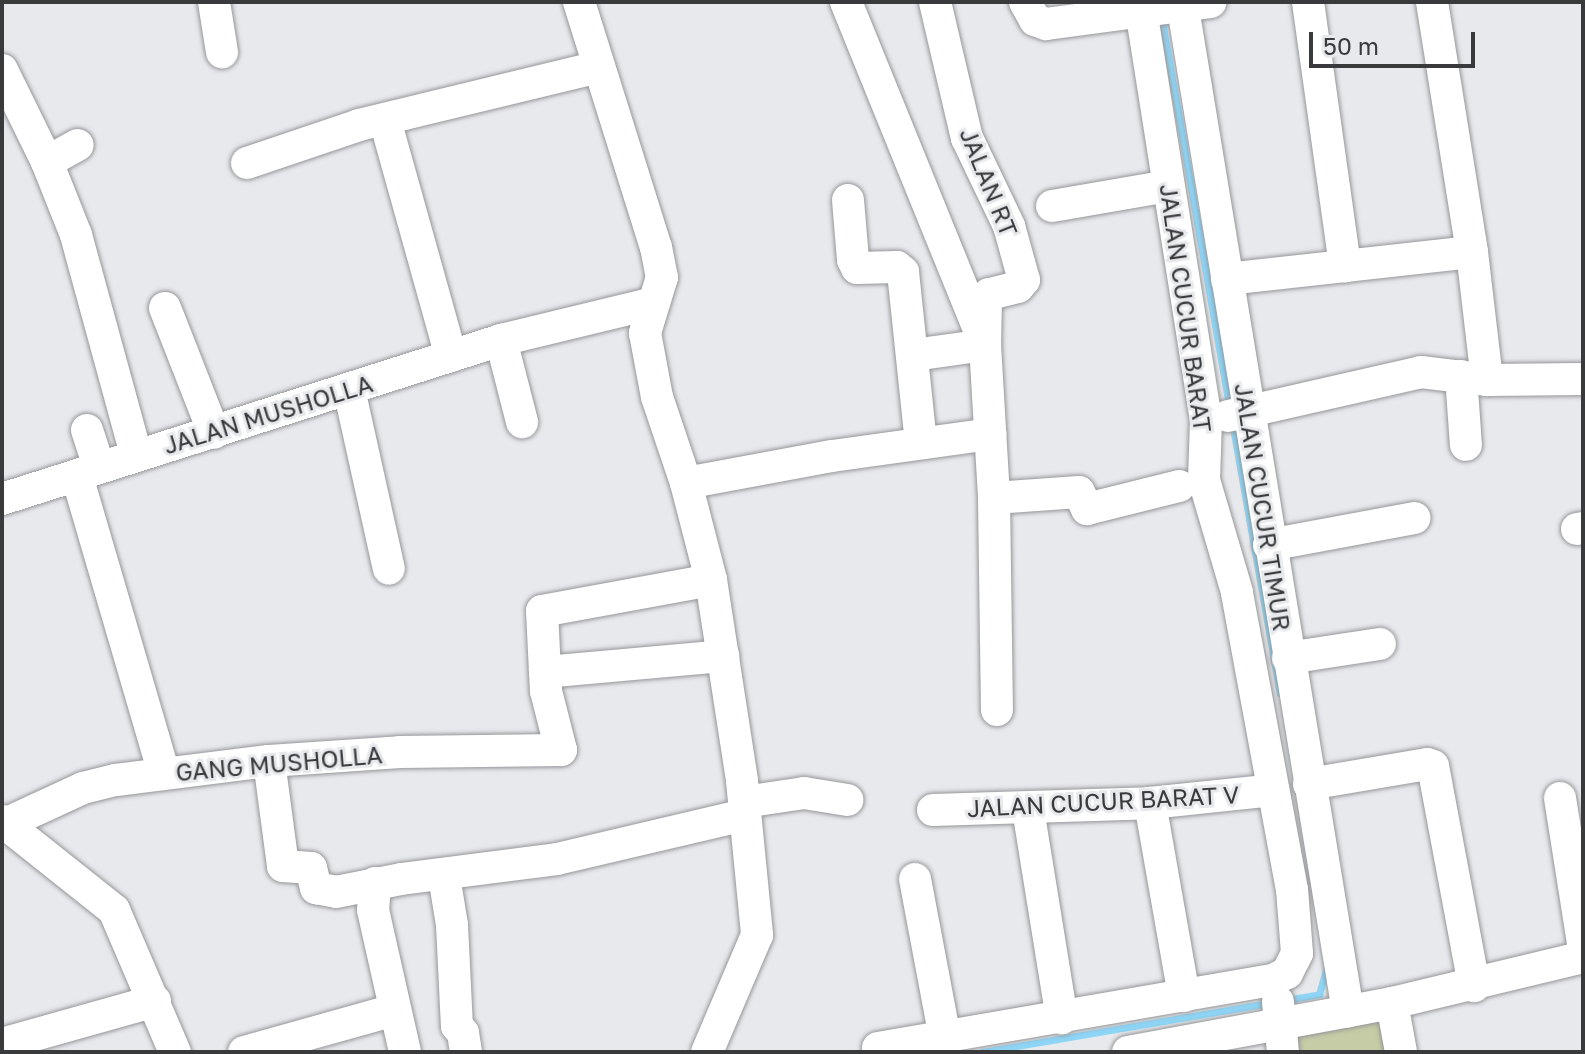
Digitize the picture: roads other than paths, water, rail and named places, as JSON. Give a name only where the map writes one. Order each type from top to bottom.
[{"type":"street","points":[[214,2],[222,52]]},
{"type":"street","points":[[579,2],[656,247],[662,277],[645,333],[652,374],[686,483],[711,580],[745,808],[757,935],[740,983],[707,1052]]},
{"type":"street","points":[[846,2],[985,345],[913,355]]},
{"type":"street","name":"JALAN RT","points":[[935,2],[967,138],[1009,226],[1024,280],[1018,287],[989,294],[985,345],[994,498],[997,710]]},
{"type":"street","points":[[1025,2],[1035,20],[1046,24],[1168,7]]},
{"type":"street","points":[[1308,2],[1345,266]]},
{"type":"street","points":[[1432,2],[1472,252],[1474,378],[1466,445]]},
{"type":"street","name":"JALAN CUCUR BARAT","points":[[1168,7],[1168,186],[1227,417],[1204,480],[1237,592],[1299,944],[1279,1011]]},
{"type":"street","name":"JALAN CUCUR TIMUR","points":[[1168,7],[1227,279],[1227,417],[1269,545],[1348,1011]]},
{"type":"street","points":[[247,163],[385,120],[599,67]]},
{"type":"street","name":"JALAN MUSHOLLA","points":[[2,70],[47,162],[76,235],[136,454],[214,433],[501,340],[654,303]]},
{"type":"street","points":[[385,120],[451,356]]},
{"type":"street","points":[[47,162],[78,145]]},
{"type":"street","points":[[1052,206],[1168,186]]},
{"type":"street","points":[[848,200],[853,260],[857,268],[897,267],[903,272],[921,442]]},
{"type":"street","points":[[1227,279],[1472,252]]},
{"type":"street","points":[[165,308],[214,433]]},
{"type":"street","points":[[501,340],[522,422]]},
{"type":"street","points":[[1227,417],[1421,372],[1474,378],[1583,379]]},
{"type":"street","points":[[349,389],[389,569]]},
{"type":"street","points":[[87,430],[88,471],[164,774]]},
{"type":"street","points":[[686,483],[921,442],[990,434]]},
{"type":"street","points":[[2,499],[136,454]]},
{"type":"street","points":[[994,498],[1079,492],[1087,509],[1179,486]]},
{"type":"street","points":[[1269,545],[1415,518]]},
{"type":"street","points":[[711,580],[542,611],[545,672],[723,656]]},
{"type":"street","points":[[1288,658],[1380,644]]},
{"type":"street","name":"GANG MUSHOLLA","points":[[7,830],[83,788],[116,780],[269,761],[400,752],[561,750],[546,691],[545,672]]},
{"type":"street","points":[[269,761],[283,866],[311,868],[316,888],[328,891],[557,859],[804,793],[847,800]]},
{"type":"street","points":[[1309,784],[1427,764],[1433,766],[1474,986]]},
{"type":"street","name":"JALAN CUCUR BARAT V","points":[[933,810],[1150,803],[1273,790]]},
{"type":"street","points":[[1150,803],[1184,996]]},
{"type":"street","points":[[1569,808],[1583,943]]},
{"type":"street","points":[[1028,809],[1062,1018]]},
{"type":"street","points":[[7,830],[114,910],[175,1052]]},
{"type":"street","points":[[444,876],[452,925],[457,1026],[463,1033],[466,1052]]},
{"type":"street","points":[[915,879],[945,1038]]},
{"type":"street","points":[[375,883],[373,910],[405,1052]]},
{"type":"street","points":[[878,1048],[1184,996],[1279,1011],[1348,1011],[1474,986],[1583,957]]},
{"type":"street","points":[[2,1044],[155,1001]]},
{"type":"street","points":[[1392,1003],[1401,1052]]},
{"type":"street","points":[[244,1052],[394,1010]]},
{"type":"street","points":[[1128,1052],[1279,1011]]},
{"type":"waterway","points":[[1161,16],[1229,406]]},
{"type":"waterway","points":[[1232,422],[1280,693]]},
{"type":"waterway","points":[[1286,1000],[1319,994],[1327,966]]},
{"type":"waterway","points":[[982,1052],[1270,1003]]}]
